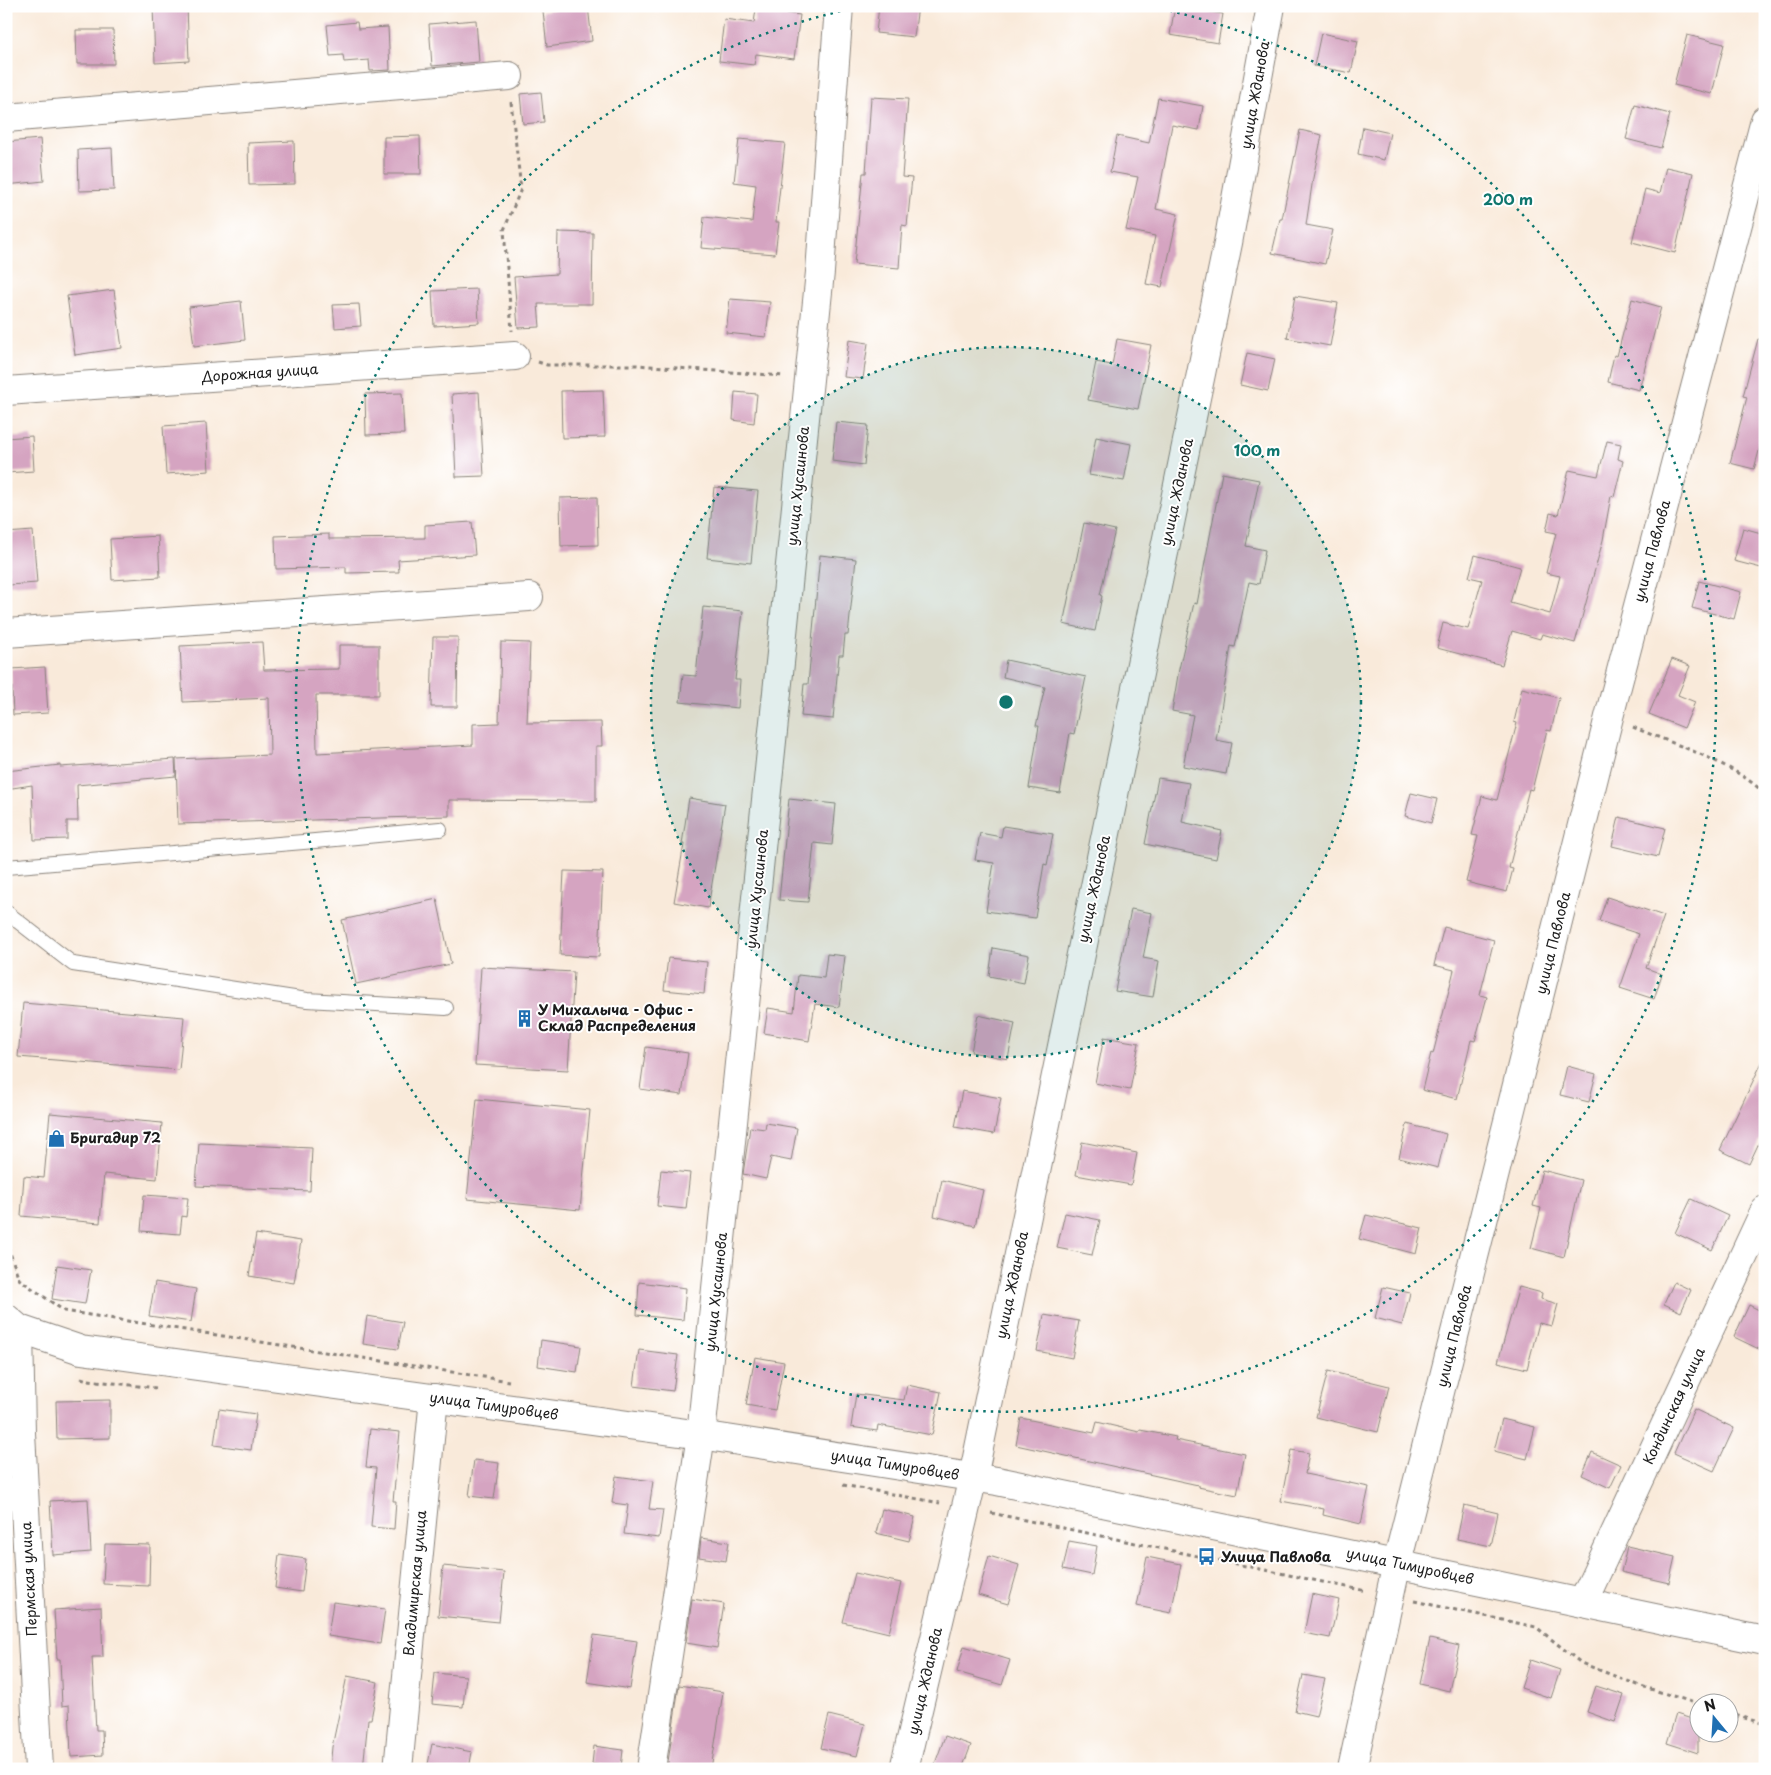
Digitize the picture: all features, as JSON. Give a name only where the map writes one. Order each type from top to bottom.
[{"type":"street","name":"улица Хусаинова","points":[[651,1769],[702,1435],[820,272],[839,6]]},
{"type":"street","name":"улица Жданова","points":[[904,1769],[973,1477],[1228,243],[1271,6]]},
{"type":"street","points":[[6,118],[508,76]]},
{"type":"street","name":"улица Павлова","points":[[1352,1769],[1397,1563],[1609,717],[1765,120]]},
{"type":"street","name":"Дорожная улица","points":[[6,391],[514,356]]},
{"type":"street","points":[[6,634],[529,597]]},
{"type":"street","name":"Кондинская улица","points":[[1583,1602],[1765,1210]]},
{"type":"street","name":"улица Тимуровцев","points":[[13,1324],[81,1350],[702,1435],[973,1477],[1397,1563],[1765,1641]]},
{"type":"street","name":"Пермская улица","points":[[13,1324],[21,1433],[39,1769]]},
{"type":"street","name":"Владимирская улица","points":[[398,1769],[434,1398]]},
{"type":"lane","points":[[6,867],[315,842],[440,829]]},
{"type":"lane","points":[[6,912],[73,964],[307,1000],[446,1008]]},
{"type":"path","points":[[508,76],[521,189],[504,230],[514,356],[547,365],[637,365],[809,378]]},
{"type":"path","points":[[1609,717],[1718,763],[1752,782],[1765,794]]},
{"type":"path","points":[[80,1377],[88,1380],[158,1389]]},
{"type":"path","points":[[834,1484],[966,1508],[1536,1627],[1581,1663],[1638,1685],[1688,1701]]},
{"type":"path","points":[[1738,1716],[1765,1724]]},
{"type":"building","points":[[153,6],[187,6],[189,61],[155,63]]},
{"type":"building","points":[[588,6],[592,41],[547,47],[543,11]]},
{"type":"building","points":[[879,6],[918,6],[914,37],[876,33]]},
{"type":"building","points":[[1175,6],[1223,14],[1218,43],[1170,35]]},
{"type":"building","points":[[756,9],[800,15],[794,59],[756,54],[754,65],[719,61],[724,19],[754,23]]},
{"type":"building","points":[[476,20],[479,62],[432,66],[429,24]]},
{"type":"building","points":[[357,22],[358,29],[388,27],[390,70],[370,71],[369,60],[344,62],[343,55],[330,56],[327,25]]},
{"type":"building","points":[[76,30],[113,30],[114,64],[77,64]]},
{"type":"building","points":[[1321,33],[1358,41],[1351,73],[1314,66]]},
{"type":"building","points":[[1687,35],[1724,44],[1712,94],[1674,85]]},
{"type":"building","points":[[541,92],[544,122],[523,124],[520,94]]},
{"type":"building","points":[[871,97],[908,99],[902,177],[912,178],[907,226],[902,225],[899,268],[854,264],[863,173],[866,173]]},
{"type":"building","points":[[1158,98],[1203,106],[1199,130],[1172,125],[1156,209],[1178,214],[1162,287],[1146,284],[1155,236],[1126,230],[1138,177],[1110,172],[1117,136],[1149,143]]},
{"type":"building","points":[[1635,105],[1670,114],[1661,148],[1626,139]]},
{"type":"building","points":[[1363,127],[1390,133],[1384,160],[1358,154]]},
{"type":"building","points":[[1300,130],[1322,135],[1306,225],[1333,230],[1325,264],[1272,253],[1280,219],[1282,219]]},
{"type":"building","points":[[420,136],[421,174],[384,174],[384,137]]},
{"type":"building","points":[[40,139],[44,181],[6,185],[6,142]]},
{"type":"building","points":[[739,139],[785,143],[776,222],[779,222],[775,254],[701,248],[704,217],[752,222],[756,185],[734,182]]},
{"type":"building","points":[[294,141],[295,184],[249,185],[248,143]]},
{"type":"building","points":[[112,148],[114,190],[79,191],[78,150]]},
{"type":"building","points":[[1666,167],[1693,173],[1675,253],[1632,242],[1645,189],[1660,193]]},
{"type":"building","points":[[558,232],[593,233],[592,304],[538,304],[540,327],[518,328],[514,277],[557,274]]},
{"type":"building","points":[[477,289],[479,323],[434,326],[432,291]]},
{"type":"building","points":[[114,290],[122,348],[75,355],[67,296]]},
{"type":"building","points":[[1295,296],[1338,303],[1330,346],[1287,338]]},
{"type":"building","points":[[730,299],[770,302],[766,337],[726,333]]},
{"type":"building","points":[[1632,299],[1661,307],[1639,390],[1608,382],[1614,355],[1617,356]]},
{"type":"building","points":[[241,301],[245,340],[194,346],[189,307]]},
{"type":"building","points":[[359,304],[361,326],[335,328],[333,305]]},
{"type":"building","points":[[1117,339],[1151,345],[1138,409],[1088,400],[1096,362],[1112,365]]},
{"type":"building","points":[[1758,339],[1765,340],[1765,429],[1754,469],[1730,463],[1747,397],[1743,396]]},
{"type":"building","points":[[849,340],[868,343],[863,379],[844,377]]},
{"type":"building","points":[[1247,353],[1275,359],[1268,391],[1240,385]]},
{"type":"building","points":[[603,390],[605,437],[562,438],[561,391]]},
{"type":"building","points":[[479,392],[484,476],[456,477],[452,394]]},
{"type":"building","points":[[735,392],[757,394],[754,423],[733,420]]},
{"type":"building","points":[[402,393],[404,434],[366,435],[365,394]]},
{"type":"building","points":[[836,422],[868,425],[864,465],[832,461]]},
{"type":"building","points":[[206,423],[209,471],[166,474],[163,426]]},
{"type":"building","points":[[32,436],[34,471],[6,473],[6,438]]},
{"type":"building","points":[[1096,437],[1131,444],[1124,481],[1089,475]]},
{"type":"building","points":[[1607,441],[1621,444],[1618,459],[1623,461],[1614,497],[1611,496],[1603,540],[1575,643],[1542,634],[1540,639],[1512,631],[1502,665],[1437,648],[1443,623],[1468,629],[1482,580],[1469,577],[1475,555],[1520,567],[1510,603],[1550,614],[1560,576],[1546,573],[1556,533],[1546,531],[1550,513],[1558,515],[1569,470],[1598,476]]},
{"type":"building","points":[[1222,473],[1259,480],[1246,546],[1265,550],[1259,584],[1249,582],[1235,647],[1231,646],[1216,740],[1232,743],[1226,774],[1183,766],[1193,715],[1172,711],[1179,669],[1194,603],[1197,604]]},
{"type":"building","points":[[714,487],[758,491],[751,563],[707,558]]},
{"type":"building","points":[[597,497],[598,545],[561,546],[560,498]]},
{"type":"building","points":[[472,522],[475,555],[398,560],[399,572],[346,573],[346,567],[276,569],[275,536],[329,534],[329,539],[425,538],[425,525]]},
{"type":"building","points":[[1084,523],[1115,530],[1100,595],[1102,596],[1095,631],[1063,624]]},
{"type":"building","points":[[1743,528],[1765,534],[1765,569],[1734,561]]},
{"type":"building","points":[[33,531],[37,583],[9,585],[9,579],[6,579],[6,533]]},
{"type":"building","points":[[158,536],[160,577],[112,580],[110,539]]},
{"type":"building","points":[[820,555],[856,559],[848,635],[845,635],[843,655],[839,655],[833,719],[801,716],[804,684],[808,684]]},
{"type":"building","points":[[1699,581],[1741,592],[1734,619],[1692,608]]},
{"type":"building","points":[[703,607],[743,611],[735,680],[740,680],[738,708],[680,702],[683,675],[696,676]]},
{"type":"building","points":[[433,637],[458,637],[457,707],[431,707]]},
{"type":"building","points":[[262,642],[264,670],[339,669],[339,645],[379,645],[379,695],[316,695],[317,753],[473,745],[473,724],[499,723],[501,642],[530,643],[527,723],[601,722],[602,746],[596,746],[596,801],[449,800],[449,816],[178,824],[176,759],[270,755],[269,698],[183,702],[180,646]]},
{"type":"building","points":[[1672,659],[1690,666],[1678,695],[1695,702],[1684,728],[1649,714]]},
{"type":"building","points":[[1006,660],[1086,677],[1074,734],[1070,733],[1060,793],[1029,788],[1039,726],[1036,726],[1045,687],[1003,677]]},
{"type":"building","points":[[45,667],[48,713],[13,715],[11,669]]},
{"type":"building","points":[[1522,688],[1559,698],[1551,731],[1547,730],[1532,790],[1529,789],[1509,868],[1513,869],[1507,892],[1466,882],[1478,836],[1472,835],[1482,796],[1497,800],[1517,723],[1514,722]]},
{"type":"building","points":[[175,759],[176,776],[77,785],[78,821],[67,821],[67,839],[34,840],[32,785],[6,789],[6,771],[60,765],[60,767]]},
{"type":"building","points":[[1158,778],[1189,783],[1182,822],[1222,831],[1216,859],[1145,844]]},
{"type":"building","points":[[1411,793],[1437,799],[1431,823],[1405,816]]},
{"type":"building","points":[[689,798],[725,804],[708,908],[674,902],[684,844],[682,844]]},
{"type":"building","points":[[789,799],[836,804],[832,845],[814,843],[808,902],[779,900]]},
{"type":"building","points":[[1619,817],[1665,828],[1658,857],[1612,846]]},
{"type":"building","points":[[1003,826],[1053,834],[1047,865],[1044,864],[1035,918],[986,911],[994,863],[975,860],[980,833],[1001,837]]},
{"type":"building","points":[[564,871],[603,872],[599,957],[560,955]]},
{"type":"building","points":[[1607,897],[1664,916],[1646,968],[1662,974],[1654,999],[1620,988],[1639,934],[1599,921]]},
{"type":"building","points":[[437,899],[451,964],[356,984],[342,920]]},
{"type":"building","points":[[1131,909],[1152,913],[1143,958],[1159,961],[1153,997],[1115,991]]},
{"type":"building","points":[[1444,927],[1494,940],[1480,995],[1487,997],[1475,1041],[1471,1040],[1457,1099],[1422,1090],[1454,970],[1434,965]]},
{"type":"building","points":[[993,948],[1029,955],[1024,983],[989,976]]},
{"type":"building","points":[[827,954],[845,956],[839,1007],[815,1004],[809,1041],[764,1033],[768,1008],[794,1012],[798,975],[824,978]]},
{"type":"building","points":[[668,958],[707,962],[704,994],[664,990]]},
{"type":"building","name":"У Михалыча - Офис - Склад Распределения","points":[[481,967],[574,972],[568,1070],[475,1065]]},
{"type":"building","points":[[23,1003],[184,1017],[179,1070],[18,1057]]},
{"type":"building","points":[[978,1015],[1015,1023],[1008,1059],[971,1052]]},
{"type":"building","points":[[1104,1037],[1139,1043],[1130,1090],[1095,1083]]},
{"type":"building","points":[[646,1047],[688,1053],[682,1095],[640,1089]]},
{"type":"building","points":[[1765,1056],[1765,1130],[1749,1164],[1720,1150]]},
{"type":"building","points":[[1567,1066],[1596,1074],[1589,1102],[1560,1095]]},
{"type":"building","points":[[962,1091],[1001,1098],[994,1134],[955,1127]]},
{"type":"building","points":[[477,1099],[590,1110],[580,1210],[467,1199]]},
{"type":"building","points":[[50,1113],[162,1123],[157,1179],[104,1174],[100,1223],[21,1216],[24,1176],[44,1178]]},
{"type":"building","points":[[766,1123],[797,1128],[791,1161],[771,1157],[766,1179],[743,1174],[750,1127],[765,1129]]},
{"type":"building","points":[[1407,1124],[1446,1134],[1438,1168],[1399,1158]]},
{"type":"building","points":[[1082,1142],[1137,1153],[1131,1185],[1076,1175]]},
{"type":"building","points":[[199,1143],[312,1148],[310,1191],[196,1186]]},
{"type":"building","points":[[661,1170],[690,1173],[686,1209],[657,1206]]},
{"type":"building","points":[[1542,1170],[1581,1180],[1564,1257],[1531,1248],[1541,1208],[1533,1206]]},
{"type":"building","points":[[942,1180],[983,1190],[975,1226],[934,1216]]},
{"type":"building","points":[[144,1195],[188,1198],[186,1217],[182,1216],[180,1234],[141,1231]]},
{"type":"building","points":[[1691,1199],[1728,1216],[1712,1250],[1675,1233]]},
{"type":"building","points":[[1065,1213],[1100,1220],[1092,1255],[1057,1248]]},
{"type":"building","points":[[1366,1215],[1422,1228],[1416,1254],[1359,1239]]},
{"type":"building","points":[[256,1234],[301,1241],[294,1283],[249,1276]]},
{"type":"building","points":[[57,1265],[91,1270],[85,1304],[52,1299]]},
{"type":"building","points":[[155,1282],[196,1289],[191,1322],[149,1316]]},
{"type":"building","points":[[639,1282],[686,1288],[683,1320],[637,1315]]},
{"type":"building","points":[[1674,1282],[1691,1290],[1681,1312],[1664,1304]]},
{"type":"building","points":[[1383,1287],[1410,1293],[1402,1325],[1375,1318]]},
{"type":"building","points":[[1519,1287],[1542,1293],[1541,1299],[1558,1304],[1552,1326],[1539,1323],[1527,1369],[1498,1362]]},
{"type":"building","points":[[1749,1305],[1765,1313],[1765,1352],[1734,1337]]},
{"type":"building","points":[[1044,1315],[1079,1321],[1072,1358],[1037,1351]]},
{"type":"building","points":[[367,1316],[403,1322],[398,1349],[363,1344]]},
{"type":"building","points":[[541,1340],[581,1346],[577,1372],[538,1366]]},
{"type":"building","points":[[639,1350],[678,1355],[673,1391],[634,1386]]},
{"type":"building","points":[[755,1357],[784,1362],[775,1410],[746,1405]]},
{"type":"building","points":[[1328,1371],[1389,1386],[1378,1432],[1316,1417]]},
{"type":"building","points":[[907,1385],[941,1392],[932,1435],[878,1425],[877,1431],[851,1427],[856,1394],[904,1400]]},
{"type":"building","points":[[110,1400],[110,1438],[57,1439],[56,1401]]},
{"type":"building","points":[[219,1409],[256,1414],[251,1450],[214,1445]]},
{"type":"building","points":[[1694,1409],[1734,1428],[1714,1471],[1674,1453]]},
{"type":"building","points":[[1021,1418],[1094,1433],[1097,1422],[1139,1432],[1140,1430],[1176,1437],[1175,1440],[1245,1454],[1237,1495],[1016,1445]]},
{"type":"building","points":[[1502,1419],[1535,1427],[1527,1459],[1494,1451]]},
{"type":"building","points":[[370,1429],[400,1432],[393,1501],[396,1501],[394,1529],[371,1527],[376,1468],[366,1467]]},
{"type":"building","points":[[1291,1450],[1309,1453],[1305,1474],[1369,1487],[1361,1524],[1323,1515],[1324,1509],[1281,1501]]},
{"type":"building","points":[[1592,1452],[1621,1465],[1610,1488],[1582,1475]]},
{"type":"building","points":[[474,1460],[499,1463],[494,1499],[469,1496]]},
{"type":"building","points":[[616,1476],[653,1481],[649,1509],[663,1510],[659,1538],[624,1534],[628,1505],[612,1503]]},
{"type":"building","points":[[88,1499],[91,1552],[53,1555],[50,1501]]},
{"type":"building","points":[[1464,1505],[1498,1513],[1491,1546],[1457,1539]]},
{"type":"building","points":[[882,1509],[915,1517],[909,1541],[876,1533]]},
{"type":"building","points":[[701,1538],[729,1542],[726,1561],[699,1557]]},
{"type":"building","points":[[1069,1541],[1097,1546],[1092,1575],[1063,1569]]},
{"type":"building","points":[[105,1544],[150,1545],[149,1586],[103,1584]]},
{"type":"building","points":[[1627,1546],[1675,1557],[1669,1583],[1621,1572]]},
{"type":"building","points":[[279,1555],[306,1559],[302,1592],[275,1588]]},
{"type":"building","points":[[989,1556],[1019,1565],[1008,1604],[978,1595]]},
{"type":"building","points":[[1147,1557],[1181,1564],[1171,1613],[1137,1606]]},
{"type":"building","points":[[443,1566],[504,1572],[499,1622],[438,1616]]},
{"type":"building","points":[[855,1573],[901,1583],[889,1633],[843,1622]]},
{"type":"building","points":[[1312,1594],[1339,1600],[1330,1638],[1304,1633]]},
{"type":"building","points":[[692,1599],[724,1604],[717,1648],[686,1643]]},
{"type":"building","points":[[333,1602],[385,1609],[380,1644],[328,1636]]},
{"type":"building","points":[[101,1607],[103,1657],[92,1657],[96,1730],[102,1730],[103,1755],[71,1757],[69,1705],[62,1706],[60,1659],[57,1659],[54,1610]]},
{"type":"building","points":[[594,1635],[637,1641],[630,1689],[587,1682]]},
{"type":"building","points":[[1430,1639],[1459,1646],[1449,1691],[1420,1684]]},
{"type":"building","points":[[964,1646],[1010,1660],[1002,1685],[957,1672]]},
{"type":"building","points":[[1530,1660],[1560,1670],[1551,1698],[1521,1688]]},
{"type":"building","points":[[435,1673],[466,1676],[463,1707],[432,1704]]},
{"type":"building","points":[[1303,1675],[1325,1679],[1316,1716],[1295,1711]]},
{"type":"building","points":[[347,1676],[378,1682],[371,1719],[368,1719],[363,1769],[330,1769],[332,1747]]},
{"type":"building","points":[[679,1685],[723,1692],[711,1769],[667,1769]]},
{"type":"building","points":[[1596,1686],[1624,1695],[1615,1722],[1587,1712]]},
{"type":"building","points":[[1676,1714],[1688,1718],[1688,1742],[1698,1742],[1698,1753],[1667,1743]]},
{"type":"building","points":[[829,1715],[865,1724],[857,1756],[821,1748]]},
{"type":"building","points":[[945,1736],[971,1745],[962,1769],[933,1769]]},
{"type":"building","points":[[432,1744],[472,1752],[469,1769],[427,1769]]},
{"type":"building","points":[[594,1746],[623,1750],[621,1768],[592,1764]]},
{"type":"place","name":"У Михалыча - Офис - Склад Распределения","points":[[524,1018]]},
{"type":"place","name":"Бригадир 72","points":[[56,1138]]},
{"type":"place","name":"Улица Павлова","points":[[1207,1557]]}]
